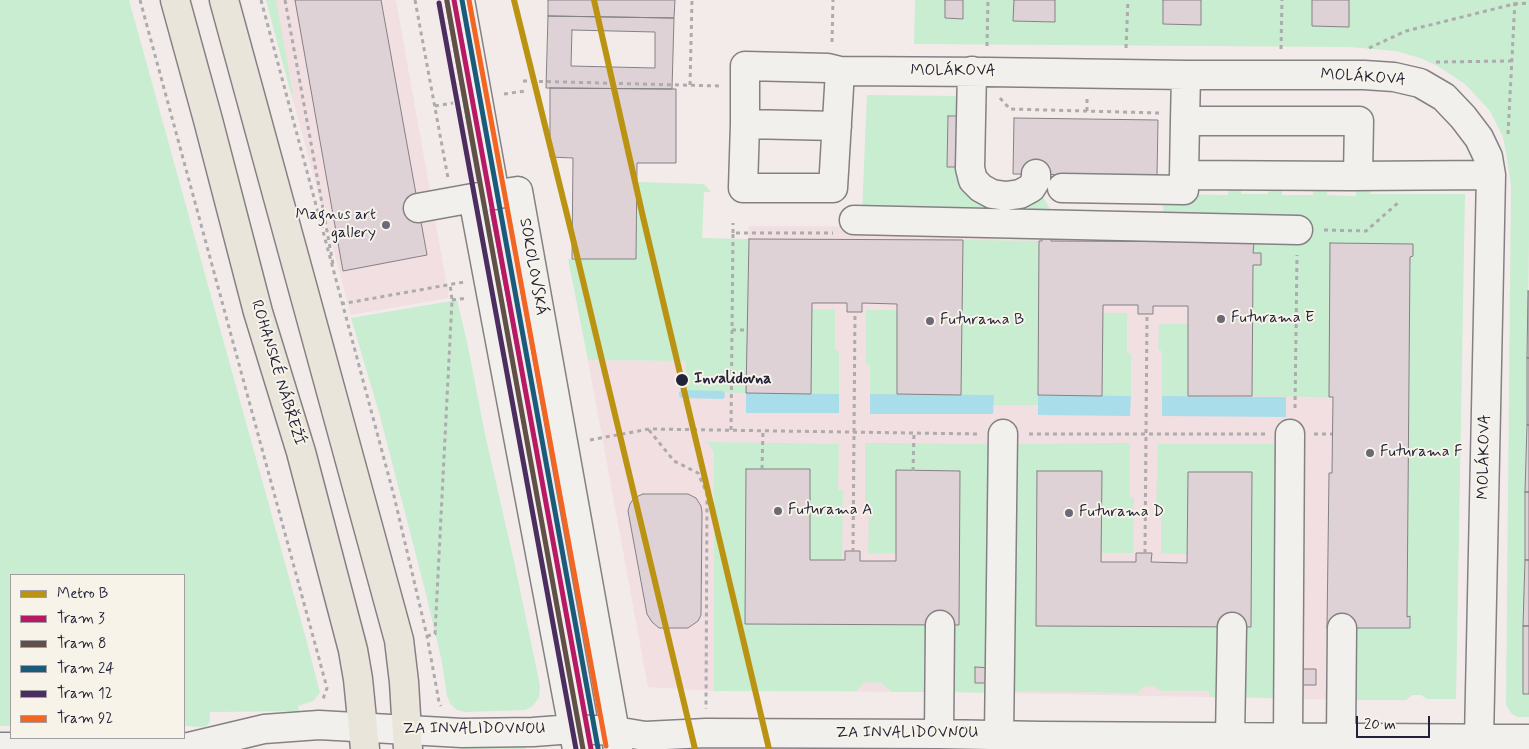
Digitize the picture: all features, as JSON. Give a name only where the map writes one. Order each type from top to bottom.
[{"type":"main road","name":"ROHANSKÉ NÁBŘEŽÍ","points":[[175,0],[258,312],[301,452],[353,650],[364,738]]},
{"type":"main road","points":[[224,0],[399,640],[408,740]]},
{"type":"street","points":[[460,0],[473,199],[575,739]]},
{"type":"street","name":"MOLÁKOVA","points":[[836,59],[980,72],[1364,75],[1394,77],[1420,83],[1444,97],[1463,117],[1479,138],[1489,166],[1479,739]]},
{"type":"street","name":"MOLÁKOVA","points":[[836,59],[836,126],[833,188],[743,188],[745,66],[828,68],[836,59]]},
{"type":"street","points":[[980,72],[970,168],[973,180],[981,188],[992,194],[1006,196],[1020,194],[1031,188],[1036,180],[1036,174]]},
{"type":"street","points":[[1183,227],[1186,75]]},
{"type":"street","points":[[1185,121],[1358,121],[1358,176]]},
{"type":"street","points":[[745,124],[836,126]]},
{"type":"street","points":[[1062,188],[1358,176],[1489,166]]},
{"type":"street","name":"SOKOLOVSKÁ","points":[[473,199],[518,191],[615,744]]},
{"type":"street","points":[[418,208],[473,199]]},
{"type":"street","points":[[845,226],[1183,227],[1298,230]]},
{"type":"street","points":[[999,735],[1003,434]]},
{"type":"street","points":[[1288,738],[1290,434]]},
{"type":"street","points":[[939,734],[940,625]]},
{"type":"street","points":[[1230,737],[1232,627]]},
{"type":"street","points":[[1341,739],[1342,628]]},
{"type":"street","name":"ZA INVALIDOVNOU","points":[[0,747],[190,748],[264,729],[318,725],[364,738],[408,740],[462,733],[533,732],[615,744],[645,736],[706,733],[999,735],[1041,743],[1230,737],[1529,740]]},
{"type":"path","points":[[140,0],[326,688],[325,696],[321,701]]},
{"type":"path","points":[[261,0],[394,496],[427,636],[439,702],[445,711]]},
{"type":"path","points":[[285,0],[338,289]]},
{"type":"path","points":[[415,0],[435,106],[473,199]]},
{"type":"path","points":[[690,85],[692,0]]},
{"type":"path","points":[[832,0],[836,59]]},
{"type":"path","points":[[980,72],[988,0]]},
{"type":"path","points":[[1126,73],[1128,0]]},
{"type":"path","points":[[1280,74],[1282,0]]},
{"type":"path","points":[[1489,166],[1508,135],[1514,2]]},
{"type":"path","points":[[1364,50],[1406,31],[1514,2],[1529,3]]},
{"type":"path","points":[[1427,62],[1511,61]]},
{"type":"path","points":[[524,81],[706,86]]},
{"type":"path","points":[[502,94],[525,91]]},
{"type":"path","points":[[1000,97],[1010,109],[1160,113],[1160,108]]},
{"type":"path","points":[[1087,99],[1087,111]]},
{"type":"path","points":[[435,106],[462,101]]},
{"type":"path","points":[[590,440],[649,429],[1003,434],[1294,434],[1298,230],[1366,231],[1401,201]]},
{"type":"path","points":[[731,430],[733,223]]},
{"type":"path","points":[[733,233],[845,226]]},
{"type":"path","points":[[342,304],[467,281]]},
{"type":"path","points":[[427,636],[435,634],[452,300],[450,284]]},
{"type":"path","points":[[452,300],[470,298],[468,290]]},
{"type":"path","points":[[853,552],[855,312]]},
{"type":"path","points":[[1145,553],[1147,314]]},
{"type":"path","points":[[732,330],[748,330]]},
{"type":"path","points":[[649,429],[674,461],[698,474],[708,494],[706,733]]},
{"type":"path","points":[[762,469],[763,431]]},
{"type":"path","points":[[913,470],[914,433]]},
{"type":"shaded area","points":[[266,0],[396,0],[449,298],[351,315]]},
{"type":"shaded area","points":[[749,226],[1436,228],[1427,699],[1421,695],[1412,695],[1406,700],[1353,700],[951,692],[714,691],[648,687],[588,360],[686,361],[747,330]]},
{"type":"green space","points":[[0,0],[129,0],[320,693],[313,701],[298,706],[299,711],[210,712],[208,725],[203,727],[185,726],[185,574],[10,574],[10,726],[0,726]]},
{"type":"green space","points":[[266,0],[276,0],[293,94],[291,94]]},
{"type":"green space","points":[[915,0],[945,0],[945,18],[963,19],[963,0],[1014,0],[1014,21],[1054,22],[1055,0],[1163,0],[1163,24],[1200,25],[1201,0],[1312,0],[1312,26],[1349,27],[1349,0],[1529,0],[1529,238],[1523,694],[1529,694],[1529,717],[1517,717],[1511,713],[1506,705],[1511,185],[1503,137],[1490,111],[1465,84],[1436,65],[1396,51],[1349,47],[914,44]]},
{"type":"green space","points":[[867,95],[962,96],[962,116],[948,117],[947,167],[960,167],[963,179],[1041,193],[1051,211],[1163,213],[1164,194],[1228,195],[1229,177],[1241,178],[1241,194],[1268,194],[1269,178],[1282,178],[1282,195],[1313,195],[1314,179],[1328,179],[1327,195],[1356,196],[1357,179],[1370,179],[1370,194],[1465,194],[1456,699],[1427,699],[1421,695],[1412,695],[1406,700],[1353,700],[1354,628],[1410,628],[1410,617],[1407,617],[1410,257],[1413,256],[1413,245],[1330,244],[1329,397],[1252,396],[1254,223],[862,212]]},
{"type":"green space","points":[[637,182],[704,184],[711,192],[704,192],[702,238],[749,239],[746,393],[686,392],[686,361],[588,360],[568,259],[636,259]]},
{"type":"green space","points":[[963,240],[1039,241],[1038,405],[993,405],[994,395],[961,395]]},
{"type":"green space","points":[[457,300],[540,686],[539,697],[533,706],[525,710],[465,712],[457,710],[451,705],[447,696],[442,662],[426,594],[380,416],[351,318]]},
{"type":"green space","points":[[812,309],[835,309],[835,350],[839,351],[839,394],[811,394]]},
{"type":"green space","points":[[866,310],[897,310],[897,394],[870,394],[870,365],[866,364]]},
{"type":"green space","points":[[1103,313],[1127,313],[1127,353],[1131,353],[1131,396],[1102,396]]},
{"type":"green space","points":[[1159,324],[1188,324],[1188,396],[1162,396],[1162,351],[1158,350]]},
{"type":"green space","points":[[704,442],[839,444],[838,490],[843,490],[842,560],[810,560],[810,470],[746,469],[745,623],[927,625],[926,692],[892,692],[882,683],[865,682],[856,691],[714,691],[714,452],[709,444]]},
{"type":"green space","points":[[865,443],[994,444],[992,693],[951,692],[951,625],[959,625],[960,471],[897,470],[896,554],[868,553],[869,514],[865,513]]},
{"type":"green space","points":[[1130,443],[1130,497],[1134,497],[1133,553],[1101,553],[1037,471],[1036,625],[1218,627],[1218,698],[1211,697],[1208,691],[1161,691],[1153,686],[1143,687],[1137,693],[1013,691],[1015,444]]},
{"type":"green space","points":[[1158,444],[1279,444],[1278,690],[1272,698],[1242,697],[1242,627],[1250,627],[1252,473],[1188,472],[1187,554],[1161,554],[1161,515],[1156,515]]},
{"type":"green space","points":[[462,744],[525,744],[526,749],[462,749]]},
{"type":"water","points":[[746,393],[839,394],[839,413],[746,413]]},
{"type":"water","points":[[870,394],[994,395],[993,414],[870,414]]},
{"type":"water","points":[[1038,395],[1131,396],[1130,416],[1038,415]]},
{"type":"water","points":[[1162,396],[1286,397],[1286,417],[1162,416]]},
{"type":"building","points":[[295,0],[381,0],[427,255],[343,271]]},
{"type":"building","points":[[548,0],[675,0],[674,18],[548,16]]},
{"type":"building","points":[[945,0],[963,0],[963,19],[945,18]]},
{"type":"building","points":[[1014,0],[1055,0],[1055,22],[1013,21]]},
{"type":"building","points":[[1163,0],[1201,0],[1201,25],[1163,24]]},
{"type":"building","points":[[1312,0],[1349,0],[1349,27],[1312,26]]},
{"type":"building","points":[[548,16],[674,18],[672,89],[546,88]],"holes":[[[572,30],[655,32],[655,68],[571,66]]]},
{"type":"building","points":[[550,88],[676,89],[676,163],[637,163],[636,259],[572,259],[573,158],[550,157]]},
{"type":"building","points":[[948,116],[958,116],[958,167],[947,167]]},
{"type":"building","points":[[1014,118],[1158,120],[1157,176],[1013,174]]},
{"type":"building","name":"Futurama E","points":[[1042,237],[1051,237],[1051,241],[1254,242],[1253,253],[1261,253],[1261,265],[1253,265],[1252,396],[1188,396],[1188,306],[1153,306],[1153,314],[1138,314],[1138,305],[1103,305],[1102,396],[1038,395],[1039,241],[1042,241]]},
{"type":"building","name":"Futurama B","points":[[749,239],[963,240],[961,395],[897,394],[897,304],[862,303],[862,312],[847,312],[847,303],[812,303],[811,394],[746,393]]},
{"type":"building","name":"Futurama F","points":[[1330,243],[1413,244],[1413,256],[1410,257],[1407,617],[1410,616],[1410,628],[1327,628],[1329,473],[1332,473],[1333,397],[1329,397]]},
{"type":"building","points":[[1528,291],[1529,358],[1527,358]]},
{"type":"building","points":[[1527,358],[1529,358],[1529,425],[1527,425]]},
{"type":"building","points":[[1527,425],[1529,425],[1529,492],[1525,492]]},
{"type":"building","name":"Futurama A","points":[[746,469],[810,469],[810,560],[845,560],[845,551],[860,551],[860,561],[896,561],[896,470],[960,471],[959,625],[745,624]]},
{"type":"building","name":"Futurama D","points":[[1037,471],[1102,471],[1101,562],[1136,562],[1136,553],[1152,553],[1151,562],[1187,563],[1188,472],[1252,472],[1251,627],[1036,626]]},
{"type":"building","points":[[1525,492],[1529,492],[1529,560],[1525,560]]},
{"type":"building","points":[[643,494],[688,494],[696,498],[701,506],[701,615],[698,621],[688,628],[659,628],[647,614],[628,511],[634,498]]},
{"type":"building","points":[[1525,560],[1529,560],[1529,626],[1523,626]]},
{"type":"building","points":[[1523,626],[1529,626],[1529,694],[1523,694]]},
{"type":"building","points":[[975,667],[992,668],[992,683],[975,683]]},
{"type":"building","points":[[1300,669],[1316,669],[1316,685],[1300,685]]},
{"type":"waterway","points":[[683,394],[721,395]]},
{"type":"metro line","name":"B","points":[[514,0],[695,749]]},
{"type":"metro line","name":"B","points":[[594,0],[643,217],[769,749]]},
{"type":"tram line","name":"3","points":[[454,0],[591,749]]},
{"type":"tram line","name":"24","points":[[462,0],[598,748]]},
{"type":"tram line","name":"92","points":[[469,0],[606,746]]},
{"type":"tram line","name":"8","points":[[447,1],[583,749]]},
{"type":"tram line","name":"12","points":[[439,3],[576,749]]},
{"type":"place","name":"Magnus art gallery","points":[[386,225]]},
{"type":"place","name":"Futurama E","points":[[1221,319]]},
{"type":"place","name":"Futurama B","points":[[930,321]]},
{"type":"place","name":"Invalidovna","points":[[682,380]]},
{"type":"place","name":"Futurama F","points":[[1370,453]]},
{"type":"place","name":"Futurama A","points":[[778,511]]},
{"type":"place","name":"Futurama D","points":[[1069,513]]}]
